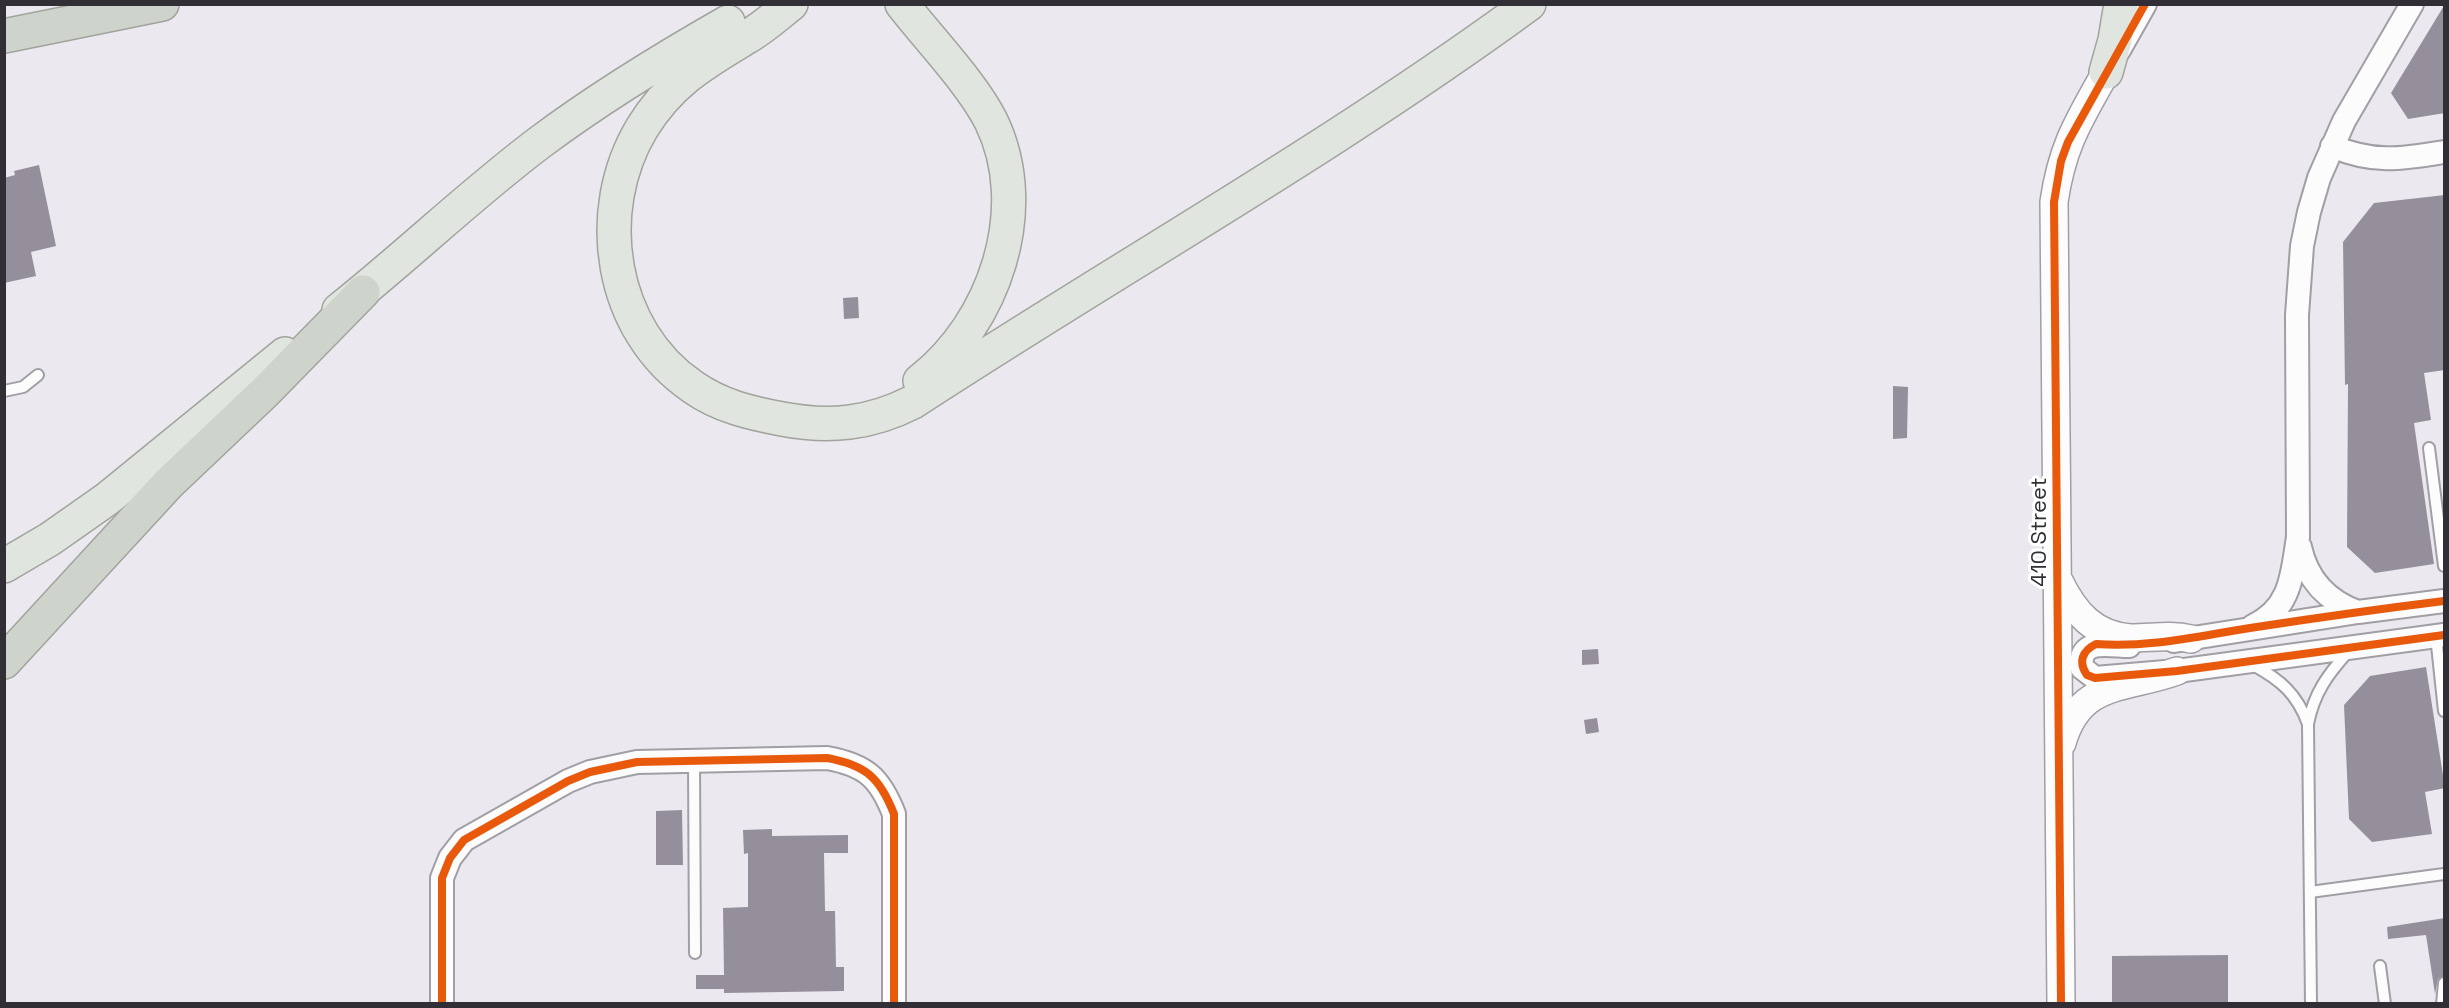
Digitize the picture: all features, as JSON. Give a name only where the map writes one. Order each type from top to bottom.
[{"type":"highway","points":[[4,36],[162,4]]},
{"type":"highway","points":[[4,662],[168,484],[265,392],[363,292]]},
{"type":"main road","points":[[4,566],[50,539],[107,499],[363,292],[497,176],[566,124],[675,52],[763,4]]},
{"type":"main road","points":[[791,4],[749,36],[707,60],[684,77],[654,110],[632,148],[624,168],[615,211],[614,233],[618,277],[625,298],[640,328],[659,355],[691,386],[732,408],[821,425],[841,424],[882,416],[913,402],[1305,158],[1401,95],[1529,4]]},
{"type":"main road","points":[[781,419],[806,420],[855,413],[901,393],[922,379],[941,362],[972,324],[988,295],[1002,256],[1006,232],[1007,186],[1001,153],[991,122],[902,4]]},
{"type":"main road","points":[[2106,72],[2121,4]]},
{"type":"street","points":[[2106,72],[2145,4]]},
{"type":"street","points":[[2246,629],[2271,615],[2288,591],[2293,578],[2298,537],[2298,280],[2309,212],[2332,146],[2412,4]]},
{"type":"street","name":"410 Street","points":[[2061,1004],[2055,202],[2061,161],[2068,142],[2106,72]]},
{"type":"street","points":[[2332,146],[2355,156],[2373,159],[2445,152]]},
{"type":"street","points":[[2298,537],[2308,571],[2317,585],[2337,602],[2358,612]]},
{"type":"street","points":[[2058,579],[2074,608],[2100,630],[2121,637],[2168,635],[2191,639]]},
{"type":"street","points":[[2440,636],[2177,671],[2095,678],[2087,675],[2081,661],[2084,653],[2096,644],[2138,646],[2445,601]]},
{"type":"street","points":[[2059,756],[2068,724],[2089,699],[2109,688],[2177,671]]},
{"type":"street","points":[[442,1004],[442,879],[450,858],[464,840],[559,786],[590,772],[637,762],[827,758],[850,762],[871,774],[885,792],[894,814],[894,1004]]},
{"type":"lane","points":[[4,392],[22,387],[38,375]]},
{"type":"lane","points":[[2429,447],[2445,566]]},
{"type":"lane","points":[[2440,636],[2445,711]]},
{"type":"lane","points":[[2310,1004],[2308,724],[2314,701],[2324,680],[2352,647]]},
{"type":"lane","points":[[2248,662],[2287,687],[2296,698],[2308,724]]},
{"type":"lane","points":[[694,761],[695,953]]},
{"type":"lane","points":[[2310,892],[2445,874]]},
{"type":"lane","points":[[2380,966],[2385,1004]]},
{"type":"lane","points":[[2442,1004],[2445,983]]},
{"type":"building","points":[[2445,4],[2445,113],[2408,119],[2391,93]]},
{"type":"building","points":[[39,165],[56,246],[31,252],[36,276],[4,283],[4,178],[15,175],[14,171]]},
{"type":"building","points":[[2445,195],[2445,370],[2424,373],[2431,420],[2414,423],[2434,564],[2375,573],[2347,547],[2348,384],[2345,385],[2343,242],[2374,203]]},
{"type":"building","points":[[858,297],[859,318],[844,319],[843,298]]},
{"type":"building","points":[[1893,386],[1908,387],[1907,438],[1893,439]]},
{"type":"building","points":[[1598,649],[1599,664],[1582,665],[1582,650]]},
{"type":"building","points":[[2426,667],[2445,788],[2425,792],[2432,834],[2372,842],[2349,819],[2344,705],[2370,676]]},
{"type":"building","points":[[1597,718],[1599,732],[1586,734],[1584,720]]},
{"type":"building","points":[[682,810],[683,865],[656,865],[656,811]]},
{"type":"building","points":[[772,829],[772,836],[848,835],[848,853],[824,853],[825,911],[835,911],[836,967],[844,967],[844,991],[724,993],[724,989],[696,989],[696,975],[724,975],[723,908],[748,907],[748,853],[744,854],[743,830]]},
{"type":"building","points":[[2445,918],[2445,976],[2438,979],[2435,994],[2426,935],[2388,939],[2387,927]]},
{"type":"building","points":[[2228,955],[2228,1004],[2112,1004],[2112,956]]},
{"type":"cycle path","points":[[2061,1004],[2054,202],[2061,161],[2068,142],[2145,4]]},
{"type":"cycle path","points":[[2444,601],[2173,641],[2096,644],[2087,650],[2082,661],[2087,675],[2095,678],[2177,671],[2444,635]]},
{"type":"cycle path","points":[[442,1004],[442,878],[450,858],[464,840],[568,781],[590,772],[637,762],[827,758],[852,765],[870,775],[883,791],[894,814],[894,1004]]}]
